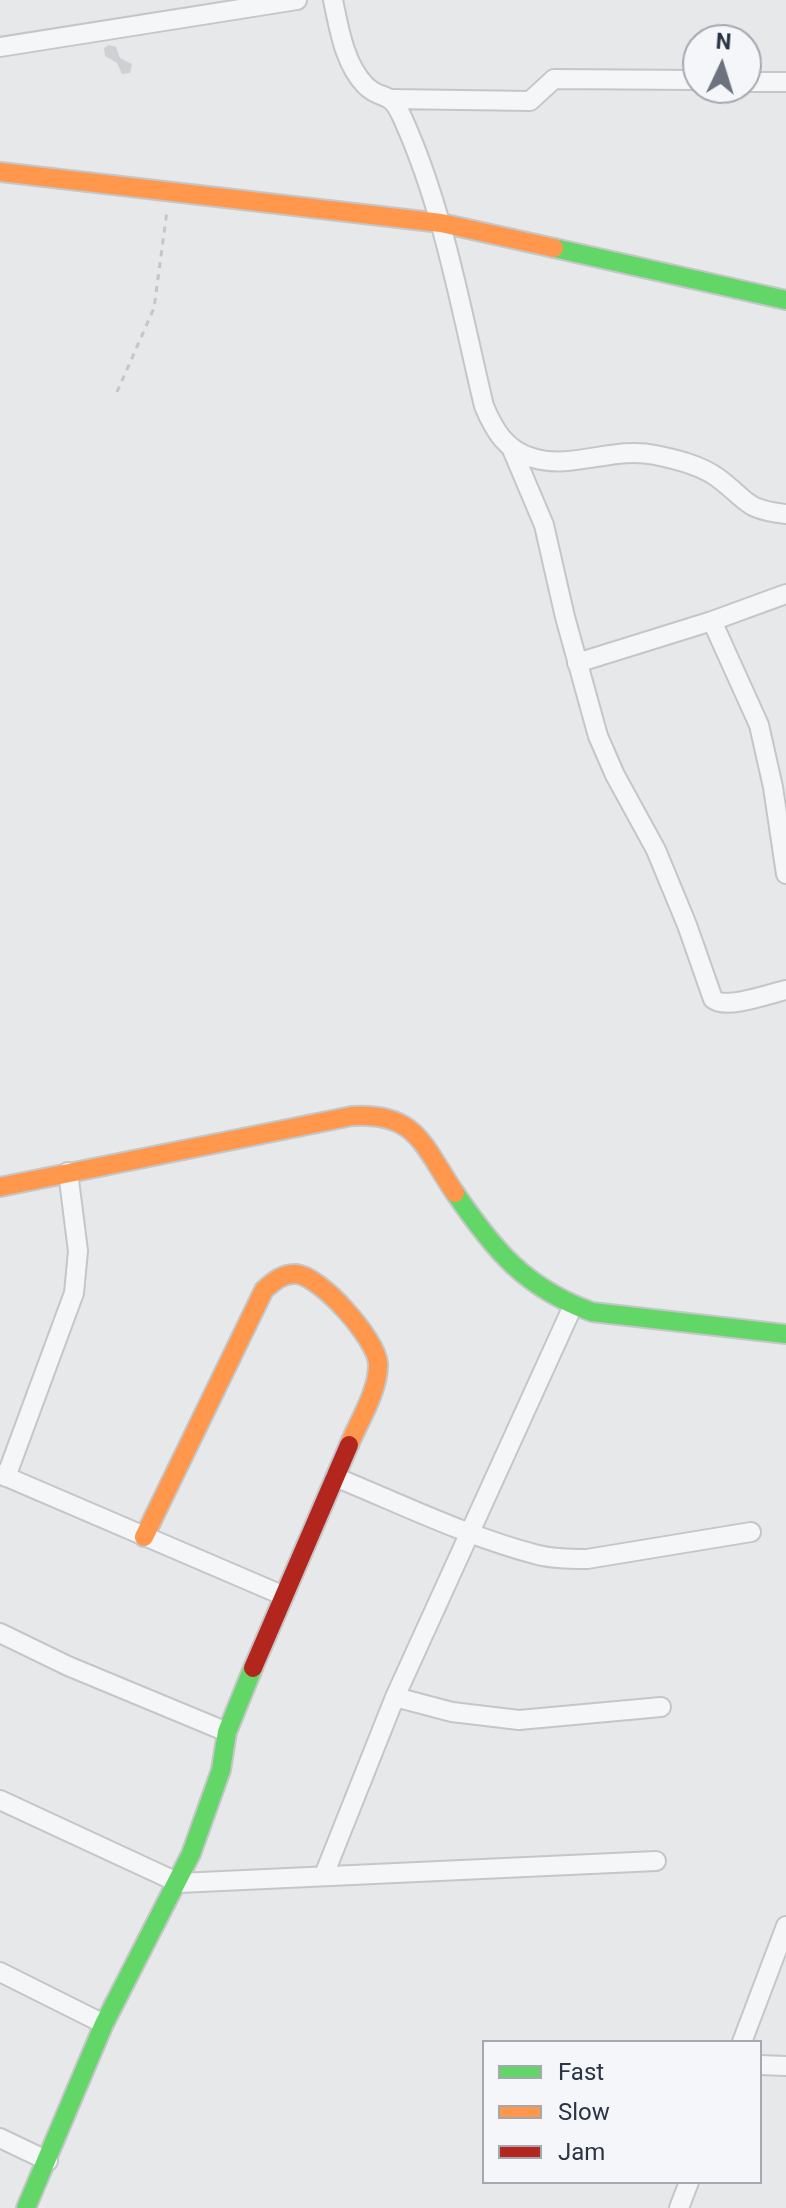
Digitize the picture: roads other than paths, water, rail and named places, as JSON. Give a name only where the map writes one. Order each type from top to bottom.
[{"type":"street","points":[[0,47],[297,0]]},
{"type":"street","points":[[333,0],[350,66],[366,86],[393,99],[530,101],[554,79],[682,80]]},
{"type":"street","points":[[762,82],[786,82]]},
{"type":"street","points":[[393,99],[441,223],[484,406],[496,432],[511,447],[532,458],[558,461],[627,452],[682,461],[716,476],[747,504],[764,512],[786,514]]},
{"type":"street","points":[[0,172],[441,223],[786,300]]},
{"type":"street","points":[[511,447],[544,525],[598,736],[661,861],[713,999],[718,1003],[730,1003],[786,990]]},
{"type":"street","points":[[577,663],[712,621],[786,594]]},
{"type":"street","points":[[712,621],[759,725],[773,787],[786,874]]},
{"type":"street","points":[[0,1187],[352,1116],[389,1116],[403,1121],[416,1134],[482,1228],[530,1284],[547,1296],[572,1308],[592,1312],[786,1334]]},
{"type":"street","points":[[68,1172],[78,1251],[74,1293],[3,1476],[282,1595]]},
{"type":"street","points":[[26,2208],[104,2024],[179,1883],[221,1770],[227,1732],[376,1377],[377,1357],[369,1341],[324,1287],[306,1274],[276,1277],[264,1290],[144,1537]]},
{"type":"street","points":[[324,1875],[395,1697],[572,1308]]},
{"type":"street","points":[[335,1477],[472,1532],[539,1555],[587,1559],[751,1532]]},
{"type":"street","points":[[0,1633],[68,1666],[227,1732]]},
{"type":"street","points":[[395,1697],[452,1712],[519,1720],[661,1707]]},
{"type":"street","points":[[0,1800],[179,1883],[656,1861]]},
{"type":"street","points":[[743,2040],[786,1926]]},
{"type":"street","points":[[0,1972],[104,2024]]},
{"type":"street","points":[[762,2065],[786,2066]]},
{"type":"street","points":[[0,2138],[48,2161]]},
{"type":"street","points":[[679,2208],[688,2184]]}]
